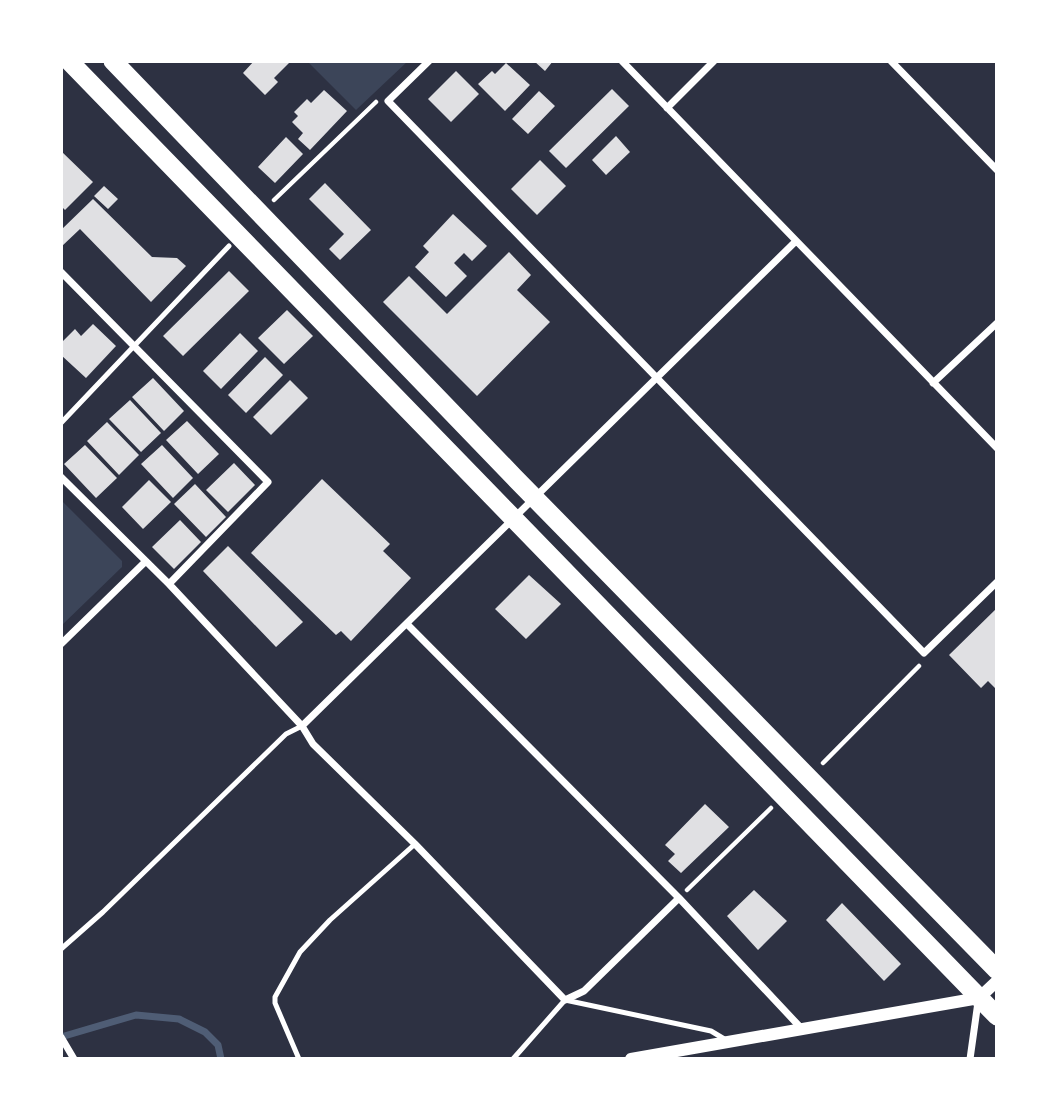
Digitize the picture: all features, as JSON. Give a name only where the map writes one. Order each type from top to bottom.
[{"type":"highway","points":[[69,61],[997,1016]]},
{"type":"highway","points":[[113,61],[534,498],[997,970]]},
{"type":"street","points":[[429,61],[388,101],[924,653],[997,582]]},
{"type":"street","points":[[622,61],[997,448]]},
{"type":"street","points":[[667,108],[714,61]]},
{"type":"street","points":[[891,61],[997,170]]},
{"type":"street","points":[[302,726],[795,242]]},
{"type":"street","points":[[61,272],[268,482],[169,584]]},
{"type":"street","points":[[933,383],[997,323]]},
{"type":"street","points":[[61,477],[169,584],[302,726],[313,744],[415,844],[565,1000],[584,991],[679,898]]},
{"type":"street","points":[[61,644],[145,562]]},
{"type":"street","points":[[407,624],[679,898],[803,1030]]},
{"type":"street","points":[[631,1059],[979,998],[997,981]]},
{"type":"street","points":[[970,1059],[979,998]]},
{"type":"street","points":[[61,1037],[74,1059]]},
{"type":"lane","points":[[61,423],[229,246]]},
{"type":"lane","points":[[61,949],[103,912],[286,734],[302,726]]},
{"type":"lane","points":[[299,1059],[275,1003],[275,997],[300,952],[330,920],[415,844]]},
{"type":"lane","points":[[513,1059],[565,1000],[582,1006],[712,1031],[730,1042]]},
{"type":"path","points":[[273,201],[377,100],[388,101]]},
{"type":"path","points":[[823,764],[920,665],[924,653]]},
{"type":"path","points":[[679,898],[772,808]]},
{"type":"shaded area","points":[[307,61],[408,61],[356,110]]},
{"type":"shaded area","points":[[61,500],[122,561],[122,567],[61,626]]},
{"type":"building","points":[[254,61],[291,61],[274,78],[278,82],[265,95],[243,73]]},
{"type":"building","points":[[534,61],[553,61],[545,71]]},
{"type":"building","points":[[506,63],[530,85],[505,111],[478,84],[492,71],[495,74]]},
{"type":"building","points":[[456,71],[479,94],[451,122],[428,99]]},
{"type":"building","points":[[612,89],[629,106],[566,168],[549,151]]},
{"type":"building","points":[[324,90],[347,111],[310,150],[298,139],[303,133],[292,122],[298,116],[294,112],[307,99],[311,103]]},
{"type":"building","points":[[539,91],[555,106],[528,134],[512,119]]},
{"type":"building","points":[[616,136],[630,152],[606,175],[592,160]]},
{"type":"building","points":[[286,137],[303,154],[275,183],[258,167]]},
{"type":"building","points":[[61,151],[93,182],[65,210],[61,206]]},
{"type":"building","points":[[540,160],[566,186],[537,215],[511,189]]},
{"type":"building","points":[[325,183],[371,230],[340,260],[329,249],[344,234],[309,199]]},
{"type":"building","points":[[104,186],[118,199],[108,209],[94,196]]},
{"type":"building","points":[[93,199],[152,257],[177,258],[186,266],[151,302],[80,229],[61,247],[61,230]]},
{"type":"building","points":[[453,214],[487,246],[472,261],[464,253],[454,263],[467,276],[446,297],[415,267],[429,252],[423,246]]},
{"type":"building","points":[[509,252],[531,275],[517,290],[550,322],[477,396],[383,302],[409,276],[447,314]]},
{"type":"building","points":[[229,271],[249,291],[183,356],[163,336]]},
{"type":"building","points":[[287,310],[313,336],[284,364],[258,338]]},
{"type":"building","points":[[93,324],[116,346],[86,378],[61,355],[61,343],[75,329],[81,336]]},
{"type":"building","points":[[240,333],[258,351],[221,389],[203,371]]},
{"type":"building","points":[[265,357],[283,375],[246,413],[228,395]]},
{"type":"building","points":[[153,378],[184,411],[164,431],[132,397]]},
{"type":"building","points":[[290,380],[308,398],[271,435],[253,417]]},
{"type":"building","points":[[130,400],[161,433],[141,452],[109,419]]},
{"type":"building","points":[[187,421],[219,454],[198,474],[166,440]]},
{"type":"building","points":[[107,422],[139,455],[119,475],[87,441]]},
{"type":"building","points":[[85,445],[117,478],[96,498],[64,464]]},
{"type":"building","points":[[162,445],[193,478],[173,498],[141,464]]},
{"type":"building","points":[[234,463],[255,485],[228,512],[206,490]]},
{"type":"building","points":[[322,479],[390,544],[383,551],[411,578],[351,641],[341,631],[336,635],[251,553]]},
{"type":"building","points":[[149,480],[171,502],[143,529],[122,507]]},
{"type":"building","points":[[195,484],[226,517],[206,537],[174,504]]},
{"type":"building","points":[[180,520],[201,542],[174,569],[152,547]]},
{"type":"building","points":[[228,546],[303,622],[276,647],[203,571]]},
{"type":"building","points":[[529,575],[561,604],[526,639],[495,609]]},
{"type":"building","points":[[997,608],[997,690],[988,681],[981,688],[949,655]]},
{"type":"building","points":[[705,804],[729,827],[681,873],[668,861],[675,854],[665,845]]},
{"type":"building","points":[[754,890],[787,921],[758,950],[727,916]]},
{"type":"building","points":[[842,903],[901,964],[884,981],[826,920]]},
{"type":"waterway","points":[[61,1037],[136,1015],[179,1019],[205,1032],[218,1045],[221,1059]]}]
